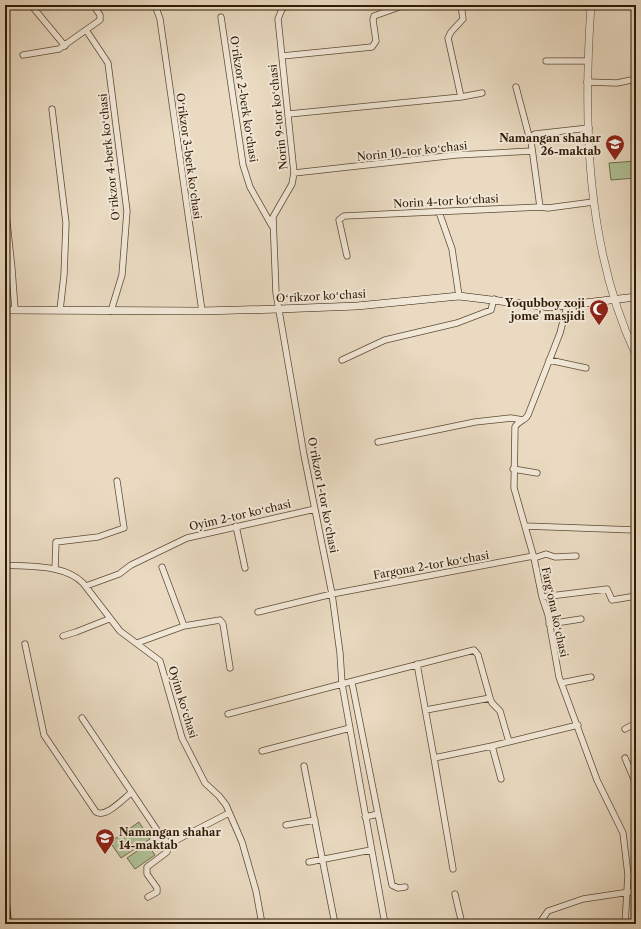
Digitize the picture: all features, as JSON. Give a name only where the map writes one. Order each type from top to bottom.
[{"type":"main road","points":[[591,5],[587,82],[593,202],[600,240],[615,298],[636,355]]},
{"type":"main road","name":"Oʻrikzor koʻchasi","points":[[5,310],[202,311],[279,309],[357,306],[459,296],[494,299],[529,306],[567,306],[615,298],[636,297]]},
{"type":"main road","points":[[5,904],[7,924]]},
{"type":"street","points":[[31,5],[65,46]]},
{"type":"street","points":[[23,55],[56,50],[65,46],[100,17],[94,5]]},
{"type":"street","name":"Oʻrikzor 3-berk koʻchasi","points":[[155,5],[161,27],[202,311]]},
{"type":"street","name":"Norin 9-tor koʻchasi","points":[[272,226],[275,213],[292,184],[294,173],[278,19],[282,9],[287,5]]},
{"type":"street","points":[[282,56],[372,47],[376,41],[373,20],[374,16],[405,5]]},
{"type":"street","points":[[461,5],[463,19],[448,35],[461,97]]},
{"type":"street","name":"Oʻrikzor 2-berk koʻchasi","points":[[221,17],[244,164],[250,187],[272,226]]},
{"type":"street","name":"Oʻrikzor 4-berk koʻchasi","points":[[86,30],[108,63],[127,211],[122,275],[111,311]]},
{"type":"street","points":[[587,82],[617,83],[635,79],[636,57]]},
{"type":"street","points":[[546,61],[587,61]]},
{"type":"street","points":[[516,87],[531,141],[540,207]]},
{"type":"street","points":[[289,114],[461,97],[482,93]]},
{"type":"street","points":[[52,109],[67,233],[60,310]]},
{"type":"street","points":[[531,141],[530,138],[535,134],[589,128]]},
{"type":"street","name":"Norin 10-tor koʻchasi","points":[[294,173],[449,156],[532,151]]},
{"type":"street","name":"Norin 4-tor koʻchasi","points":[[347,256],[339,223],[340,217],[540,207],[548,208],[593,202]]},
{"type":"street","points":[[5,204],[15,310]]},
{"type":"street","points":[[439,212],[452,252],[459,296]]},
{"type":"street","name":"Oʻrikzor 1-tor koʻchasi","points":[[272,226],[276,293],[293,395],[332,594],[340,653],[342,684],[385,924]]},
{"type":"street","points":[[342,360],[385,340],[457,323],[491,310],[494,299]]},
{"type":"street","name":"Fargʻona koʻchasi","points":[[567,306],[562,328],[528,415],[515,427],[513,469],[514,488],[534,557],[542,598],[546,606],[561,683],[578,724],[598,780],[624,833],[627,859],[628,892],[625,924]]},
{"type":"street","points":[[549,360],[586,368]]},
{"type":"street","points":[[378,442],[475,422],[511,418],[523,420]]},
{"type":"street","points":[[636,448],[636,470]]},
{"type":"street","points":[[513,469],[537,473]]},
{"type":"street","points":[[55,569],[56,542],[98,537],[124,528],[117,481]]},
{"type":"street","name":"Oyim 2-tor koʻchasi","points":[[86,586],[119,574],[131,565],[187,538],[315,509]]},
{"type":"street","points":[[525,526],[635,530],[636,520]]},
{"type":"street","points":[[236,526],[245,568]]},
{"type":"street","name":"Fargona 2-tor koʻchasi","points":[[258,612],[332,594],[546,554],[555,557],[576,556]]},
{"type":"street","name":"Oyim koʻchasi","points":[[5,565],[55,569],[76,577],[86,586],[109,618],[124,635],[160,661],[182,738],[205,783],[223,800],[246,852],[262,924]]},
{"type":"street","points":[[162,567],[184,626]]},
{"type":"street","points":[[542,598],[607,589],[612,600],[636,596]]},
{"type":"street","points":[[63,636],[109,618]]},
{"type":"street","points":[[549,624],[581,619]]},
{"type":"street","points":[[137,644],[184,626],[221,621],[230,668]]},
{"type":"street","points":[[25,644],[44,735],[96,812],[99,814],[105,813],[131,793]]},
{"type":"street","points":[[228,714],[342,684],[352,683],[416,664],[474,650],[478,655],[492,703],[500,711],[509,742]]},
{"type":"street","points":[[416,664],[426,710],[453,869]]},
{"type":"street","points":[[561,683],[591,677]]},
{"type":"street","points":[[352,683],[392,885],[398,888],[405,887]]},
{"type":"street","points":[[426,710],[490,698]]},
{"type":"street","points":[[82,718],[131,793],[159,833],[169,844]]},
{"type":"street","points":[[625,729],[636,723]]},
{"type":"street","points":[[434,758],[509,742],[578,724]]},
{"type":"street","points":[[262,751],[350,728]]},
{"type":"street","points":[[492,746],[501,779]]},
{"type":"street","points":[[625,758],[635,781]]},
{"type":"street","points":[[304,766],[335,924]]},
{"type":"street","points":[[148,897],[156,892],[157,888],[147,874],[147,867],[167,852],[169,844],[229,813]]},
{"type":"street","points":[[365,817],[378,814]]},
{"type":"street","points":[[286,825],[315,820]]},
{"type":"street","points":[[309,862],[371,850]]},
{"type":"street","points":[[540,924],[545,913],[548,911],[583,899],[636,891]]},
{"type":"street","points":[[456,894],[462,924]]},
{"type":"green space","points":[[636,161],[636,178],[611,180],[609,163]]},
{"type":"green space","points":[[139,822],[150,839],[121,858],[110,842]]},
{"type":"green space","points":[[147,844],[155,855],[135,869],[127,858]]},
{"type":"place","name":"Namangan shahar 26-maktab","points":[[615,161]]},
{"type":"place","name":"Yoqubboy xoji jome' masjidi","points":[[599,326]]},
{"type":"place","name":"Namangan shahar 14-maktab","points":[[105,855]]}]
